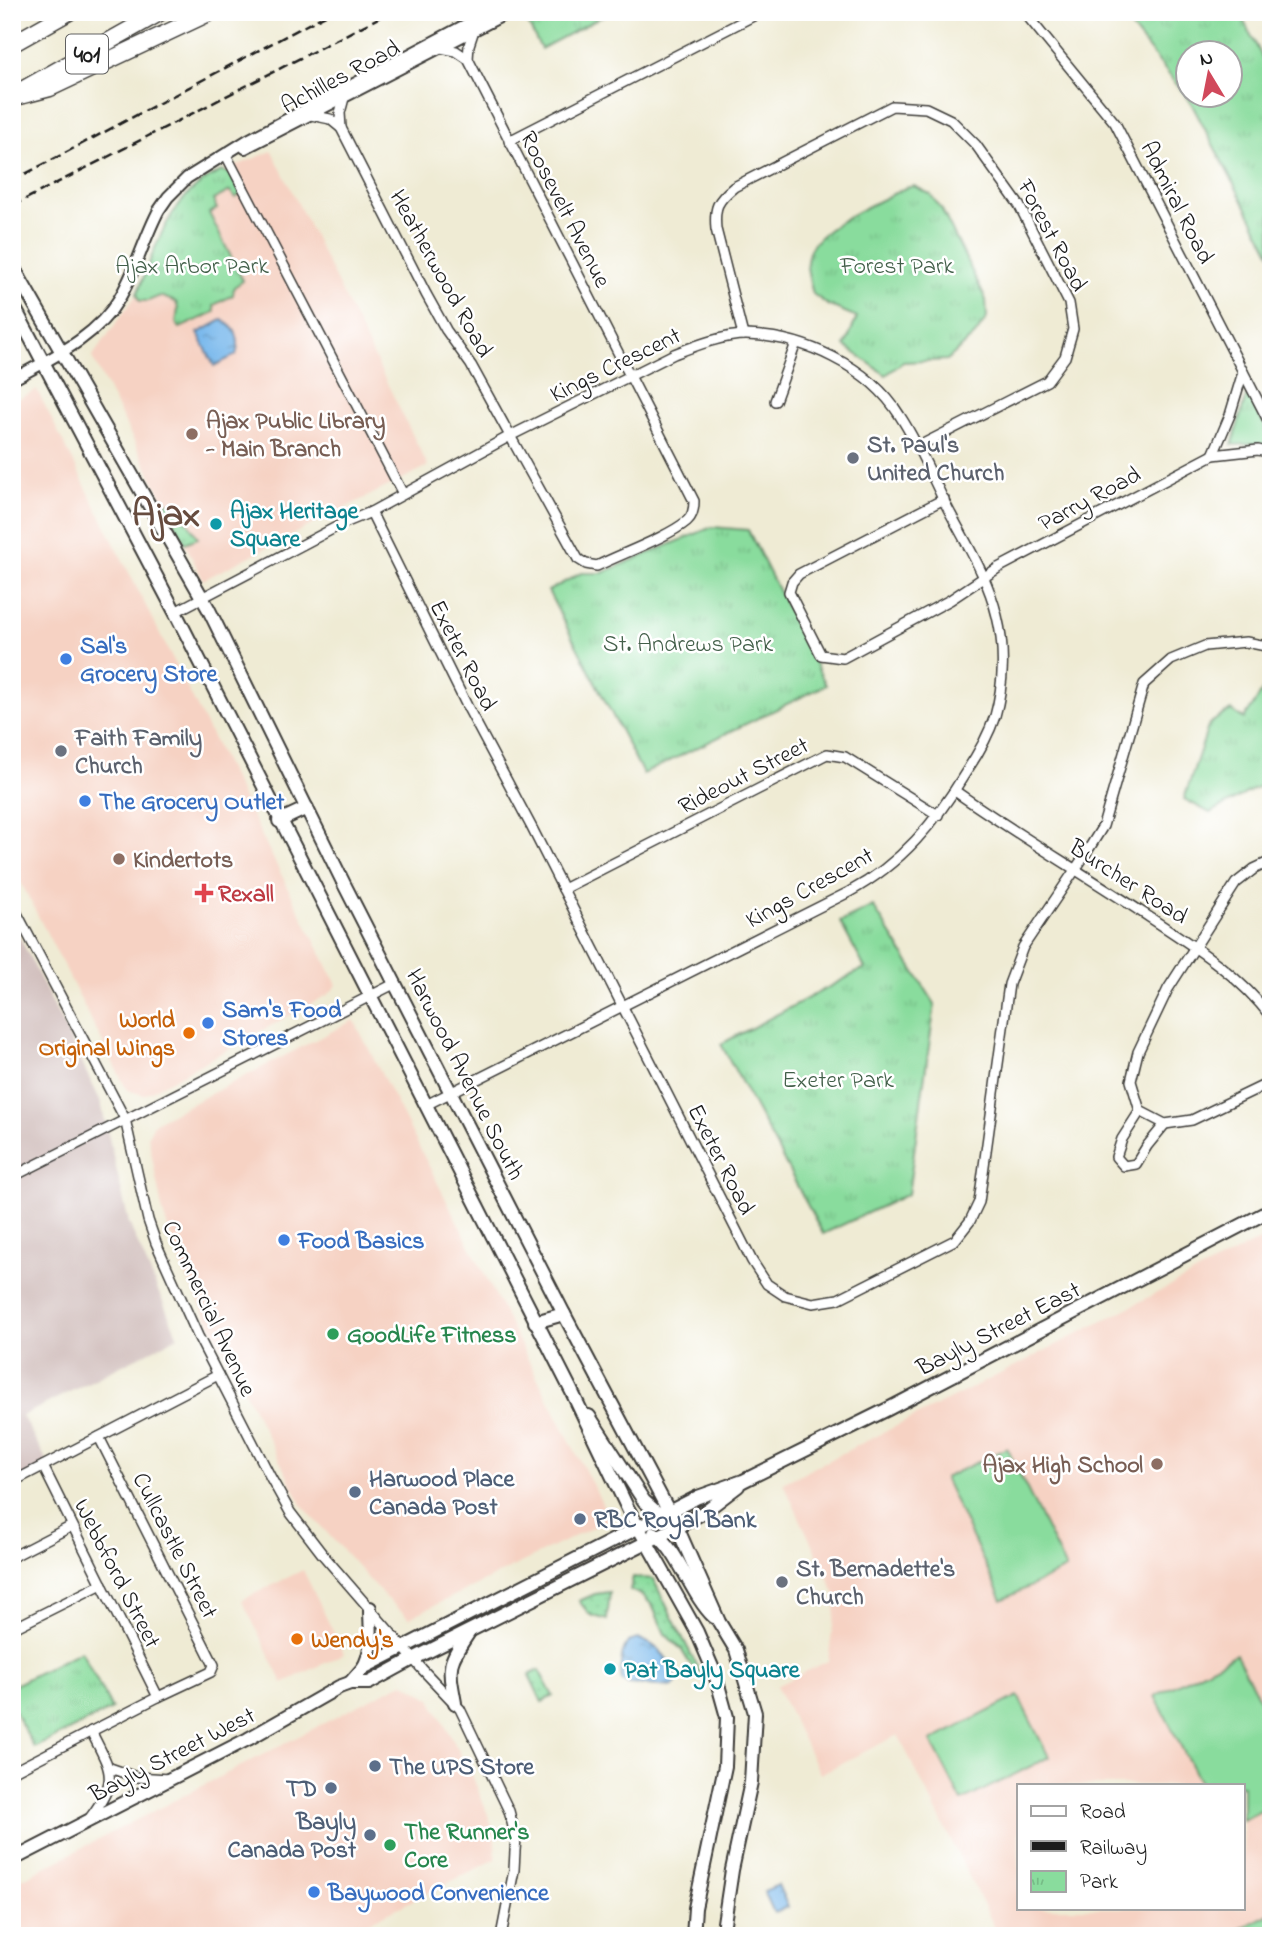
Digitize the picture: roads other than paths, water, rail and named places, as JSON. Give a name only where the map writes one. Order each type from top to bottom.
[{"type":"highway","name":"401","points":[[12,44],[69,12]]},
{"type":"highway","name":"401","points":[[12,97],[161,12]]},
{"type":"highway","points":[[12,97],[50,88],[211,12]]},
{"type":"main road","name":"Harwood Avenue South","points":[[12,265],[202,598],[665,1514],[677,1527],[719,1622],[736,1650],[755,1713],[751,1782],[732,1870],[722,1936]]},
{"type":"main road","name":"Harwood Avenue South","points":[[12,303],[175,612],[279,821],[571,1390],[638,1528]]},
{"type":"main road","points":[[279,821],[307,808]]},
{"type":"main road","name":"Bayly Street East","points":[[638,1528],[698,1497],[743,1481],[888,1409],[1271,1210]]},
{"type":"main road","points":[[535,1322],[564,1314]]},
{"type":"main road","points":[[571,1390],[644,1501],[665,1514]]},
{"type":"main road","name":"Bayly Street East","points":[[653,1539],[727,1495],[743,1481]]},
{"type":"main road","points":[[638,1528],[648,1530],[697,1632],[716,1674],[727,1717],[725,1766],[695,1909],[693,1936]]},
{"type":"main road","name":"Bayly Street West","points":[[12,1860],[350,1683],[363,1668],[638,1528]]},
{"type":"main road","points":[[653,1539],[669,1548],[703,1606],[719,1622]]},
{"type":"main road","name":"Bayly Street West","points":[[350,1683],[369,1684],[413,1659],[653,1539]]},
{"type":"main road","points":[[363,1668],[371,1640],[370,1608]]},
{"type":"main road","points":[[455,1703],[450,1679],[450,1659],[469,1632]]},
{"type":"street","name":"Achilles Road","points":[[12,380],[61,352],[98,326],[110,313],[129,279],[153,222],[168,197],[187,178],[260,133],[490,12]]},
{"type":"street","name":"Achilles Road","points":[[226,155],[264,140],[509,12]]},
{"type":"street","points":[[509,141],[761,12]]},
{"type":"street","name":"Admiral Road","points":[[1024,12],[1115,123],[1271,426]]},
{"type":"street","points":[[468,60],[474,30]]},
{"type":"street","points":[[441,48],[456,51],[468,60]]},
{"type":"street","name":"Roosevelt Avenue","points":[[468,60],[631,376]]},
{"type":"street","points":[[341,128],[340,113],[344,98]]},
{"type":"street","name":"Forest Road","points":[[743,335],[716,229],[715,214],[720,199],[734,187],[892,106],[926,108],[951,120],[976,145],[1019,205],[1069,303],[1073,329],[1065,356],[1047,381],[917,447]]},
{"type":"street","points":[[311,115],[330,119],[341,128]]},
{"type":"street","name":"Heatherwood Road","points":[[341,128],[446,330],[471,365],[578,559],[586,564],[597,566],[673,529],[689,519],[694,501],[631,376]]},
{"type":"street","points":[[226,155],[403,494]]},
{"type":"street","name":"Kings Crescent","points":[[175,612],[342,524],[371,512],[510,436],[631,376],[693,346],[743,335],[796,343],[823,352],[866,378],[900,414],[985,576],[998,617],[1003,667],[995,714],[985,741],[955,791],[927,830],[901,856],[865,884],[426,1105]]},
{"type":"street","points":[[775,401],[796,343]]},
{"type":"street","points":[[1213,454],[1230,415],[1243,372]]},
{"type":"street","name":"Parry Road","points":[[944,499],[799,574],[792,582],[789,592],[821,655],[843,658],[950,600],[985,576],[1213,454],[1258,450],[1271,453]]},
{"type":"street","name":"Exeter Road","points":[[371,512],[419,612],[752,1261],[767,1284],[785,1296],[813,1303],[838,1299],[955,1240],[970,1221],[979,1202],[1009,984],[1023,947],[1102,826],[1144,684],[1171,660],[1205,646],[1246,642],[1271,647]]},
{"type":"street","name":"Rideout Street","points":[[563,889],[827,754],[845,757],[937,815]]},
{"type":"street","name":"Burcher Road","points":[[955,791],[1195,947],[1234,976],[1271,1017]]},
{"type":"street","points":[[1271,860],[1237,883],[1168,989],[1138,1052],[1131,1080],[1140,1111],[1165,1124],[1192,1120],[1271,1082]]},
{"type":"street","name":"Commercial Avenue","points":[[12,904],[125,1119],[148,1220],[156,1243],[218,1376],[290,1511],[323,1555],[460,1709],[509,1811],[516,1838],[514,1870],[501,1936]]},
{"type":"street","points":[[12,1177],[396,984]]},
{"type":"street","points":[[1140,1111],[1122,1139],[1116,1157],[1124,1166],[1136,1164],[1165,1124]]},
{"type":"street","points":[[12,1482],[218,1376]]},
{"type":"street","name":"Cullcastle Street","points":[[99,1437],[214,1665],[211,1672],[158,1697]]},
{"type":"street","name":"Webbford Street","points":[[43,1466],[158,1697]]},
{"type":"street","points":[[12,1557],[72,1526]]},
{"type":"street","points":[[12,1629],[102,1584]]},
{"type":"street","points":[[12,1772],[158,1697]]},
{"type":"street","points":[[87,1821],[106,1796],[110,1768],[92,1731]]},
{"type":"street","points":[[110,1768],[136,1777],[170,1779]]},
{"type":"water","points":[[222,320],[238,339],[237,350],[236,355],[214,366],[198,333]]},
{"type":"water","points":[[638,1639],[658,1649],[669,1661],[675,1676],[676,1683],[673,1687],[628,1684],[622,1681],[624,1651],[628,1642]]},
{"type":"water","points":[[778,1885],[788,1907],[774,1913],[764,1891]]},
{"type":"railway","points":[[12,181],[331,12]]},
{"type":"railway","points":[[12,206],[390,12]]},
{"type":"place","name":"Ajax Public Library - Main Branch","points":[[192,434]]},
{"type":"place","name":"St. Paul's United Church","points":[[853,458]]},
{"type":"place","name":"Ajax Heritage Square","points":[[216,524]]},
{"type":"place","name":"Sal's Grocery Store","points":[[66,659]]},
{"type":"place","name":"Faith Family Church","points":[[61,751]]},
{"type":"place","name":"The Grocery Outlet","points":[[85,801]]},
{"type":"place","name":"Kindertots","points":[[119,859]]},
{"type":"place","name":"Rexall","points":[[204,893]]},
{"type":"place","name":"Sam's Food Stores","points":[[208,1023]]},
{"type":"place","name":"World Original Wings","points":[[189,1033]]},
{"type":"place","name":"Food Basics","points":[[284,1240]]},
{"type":"place","name":"GoodLife Fitness","points":[[333,1334]]},
{"type":"place","name":"Ajax High School","points":[[1157,1464]]},
{"type":"place","name":"Harwood Place Canada Post","points":[[355,1492]]},
{"type":"place","name":"RBC Royal Bank","points":[[580,1519]]},
{"type":"place","name":"St. Bernadette's Church","points":[[782,1582]]},
{"type":"place","name":"Wendy's","points":[[297,1639]]},
{"type":"place","name":"Pat Bayly Square","points":[[610,1669]]},
{"type":"place","name":"The UPS Store","points":[[375,1766]]},
{"type":"place","name":"TD","points":[[331,1788]]},
{"type":"place","name":"Bayly Canada Post","points":[[370,1835]]},
{"type":"place","name":"The Runner's Core","points":[[390,1845]]},
{"type":"place","name":"Baywood Convenience","points":[[314,1892]]},
{"type":"district","name":"Ajax","points":[[166,512]]},
{"type":"park label","name":"Ajax Arbor Park","points":[[192,265]]},
{"type":"park label","name":"Forest Park","points":[[897,265]]},
{"type":"park label","name":"St. Andrews Park","points":[[688,643]]},
{"type":"park label","name":"Exeter Park","points":[[838,1079]]}]
